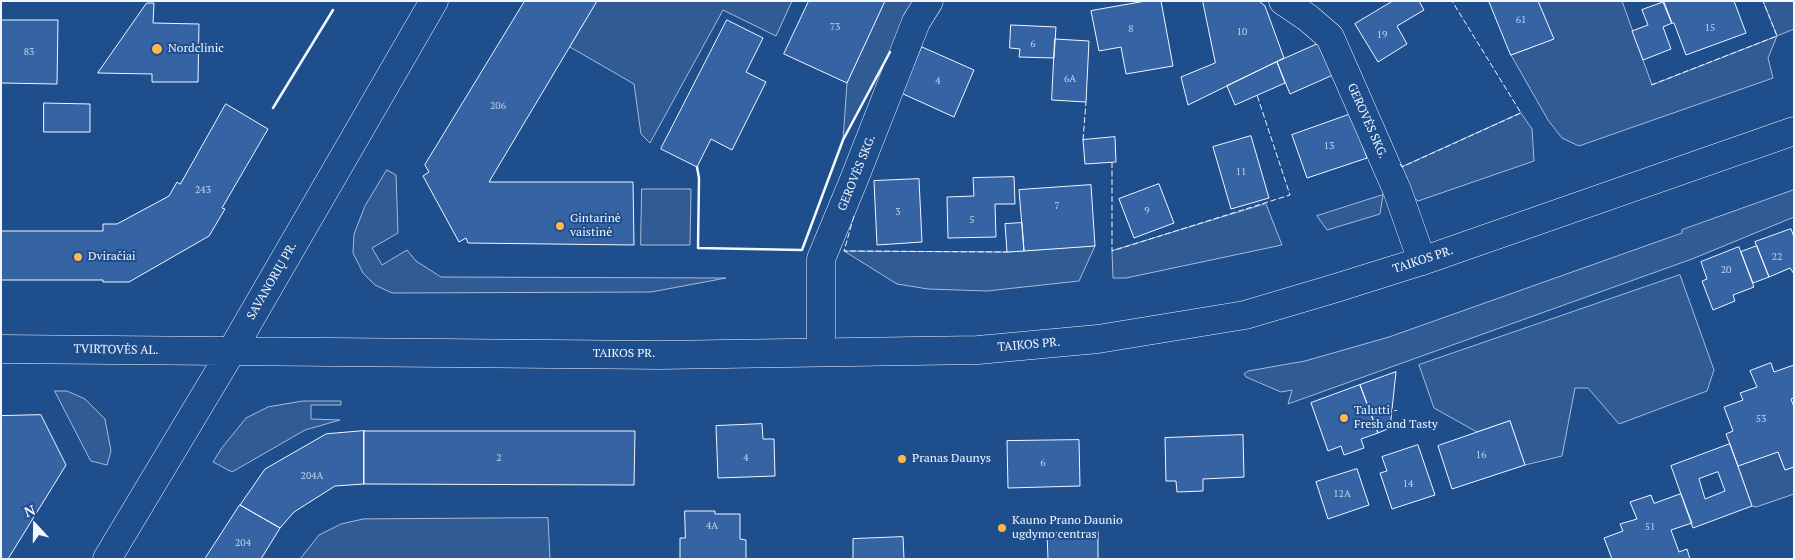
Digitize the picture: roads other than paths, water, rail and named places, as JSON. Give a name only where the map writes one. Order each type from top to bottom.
[{"type":"main road","name":"SAVANORIŲ PR.","points":[[107,559],[231,352],[434,1]]},
{"type":"main road","name":"GEROVĖS SKG.","points":[[821,352],[821,259],[916,22],[929,1]]},
{"type":"main road","name":"GEROVĖS SKG.","points":[[1283,1],[1308,18],[1330,37],[1397,190],[1422,260]]},
{"type":"main road","name":"TAIKOS PR.","points":[[231,352],[651,355],[978,350],[1098,339],[1245,315],[1336,288],[1794,131]]},
{"type":"main road","name":"TVIRTOVĖS AL.","points":[[1,349],[231,352]]},
{"type":"place","name":"Nordclinic","points":[[157,49]]},
{"type":"place","name":"Gintarinė vaistinė","points":[[560,226]]},
{"type":"place","name":"Dviračiai","points":[[78,257]]},
{"type":"place","name":"Talutti - Fresh and Tasty","points":[[1344,418]]},
{"type":"place","name":"Pranas Daunys","points":[[902,459]]},
{"type":"place","name":"Kauno Prano Daunio ugdymo centras","points":[[1002,528]]}]
